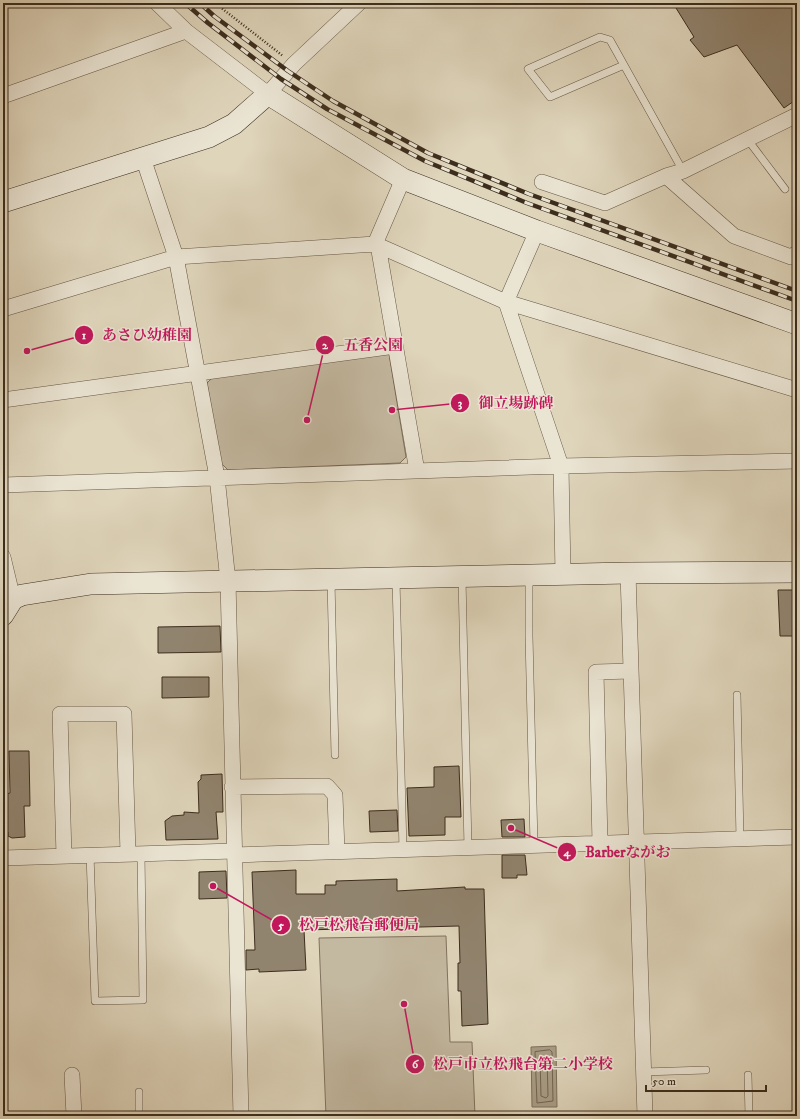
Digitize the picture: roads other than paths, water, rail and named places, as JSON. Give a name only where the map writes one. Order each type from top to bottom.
[{"type":"street","points":[[157,3],[186,31],[268,94],[403,180],[537,231],[797,324]]},
{"type":"street","points":[[3,202],[143,158],[221,131],[248,112],[268,94],[294,64],[359,3]]},
{"type":"street","points":[[3,96],[186,31]]},
{"type":"street","points":[[542,182],[605,204],[666,176],[683,171],[797,116]]},
{"type":"street","points":[[143,158],[176,257],[199,373],[217,477],[228,581],[241,1116]]},
{"type":"street","points":[[666,176],[734,236],[791,257],[797,253]]},
{"type":"street","points":[[403,180],[377,245],[417,471]]},
{"type":"street","points":[[537,231],[506,302],[561,466],[563,574]]},
{"type":"street","points":[[3,309],[176,257],[377,245],[506,302],[797,390]]},
{"type":"street","points":[[3,400],[395,346]]},
{"type":"street","points":[[3,485],[561,466],[797,461]]},
{"type":"street","points":[[3,557],[8,607]]},
{"type":"street","points":[[8,607],[22,595],[91,584],[529,576],[563,574],[797,572]]},
{"type":"street","points":[[628,573],[645,1116]]},
{"type":"street","points":[[600,843],[596,672],[631,671]]},
{"type":"street","points":[[64,856],[60,714],[124,714],[134,854]]},
{"type":"street","points":[[232,787],[327,786],[335,795],[337,852]]},
{"type":"street","points":[[3,858],[90,854],[337,852],[797,837]]},
{"type":"street","points":[[72,1075],[74,1116]]},
{"type":"lane","points":[[624,65],[550,97],[528,69],[600,37],[610,40],[624,65],[683,171]]},
{"type":"lane","points":[[748,140],[785,188]]},
{"type":"lane","points":[[529,576],[534,845]]},
{"type":"lane","points":[[462,577],[468,848]]},
{"type":"lane","points":[[396,578],[403,850]]},
{"type":"lane","points":[[331,579],[335,755]]},
{"type":"lane","points":[[737,695],[740,839]]},
{"type":"lane","points":[[90,854],[95,1001],[143,1000],[134,854]]},
{"type":"lane","points":[[643,1072],[706,1070]]},
{"type":"lane","points":[[748,1075],[749,1116]]},
{"type":"lane","points":[[139,1092],[139,1116]]},
{"type":"water","points":[[556,1046],[557,1107],[532,1107],[531,1047]]},
{"type":"railway","points":[[185,3],[208,23],[281,79],[327,109],[425,161],[527,203],[797,301]]},
{"type":"railway","points":[[200,3],[214,16],[288,71],[333,101],[428,153],[529,194],[797,291]]},
{"type":"place","name":"あさひ幼稚園","points":[[27,351]]},
{"type":"place","name":"御立場跡碑","points":[[392,410]]},
{"type":"place","name":"五香公園","points":[[307,420]]},
{"type":"place","name":"Barberながお","points":[[511,828]]},
{"type":"place","name":"松戸松飛台郵便局","points":[[213,886]]},
{"type":"place","name":"松戸市立松飛台第二小学校","points":[[404,1004]]}]
